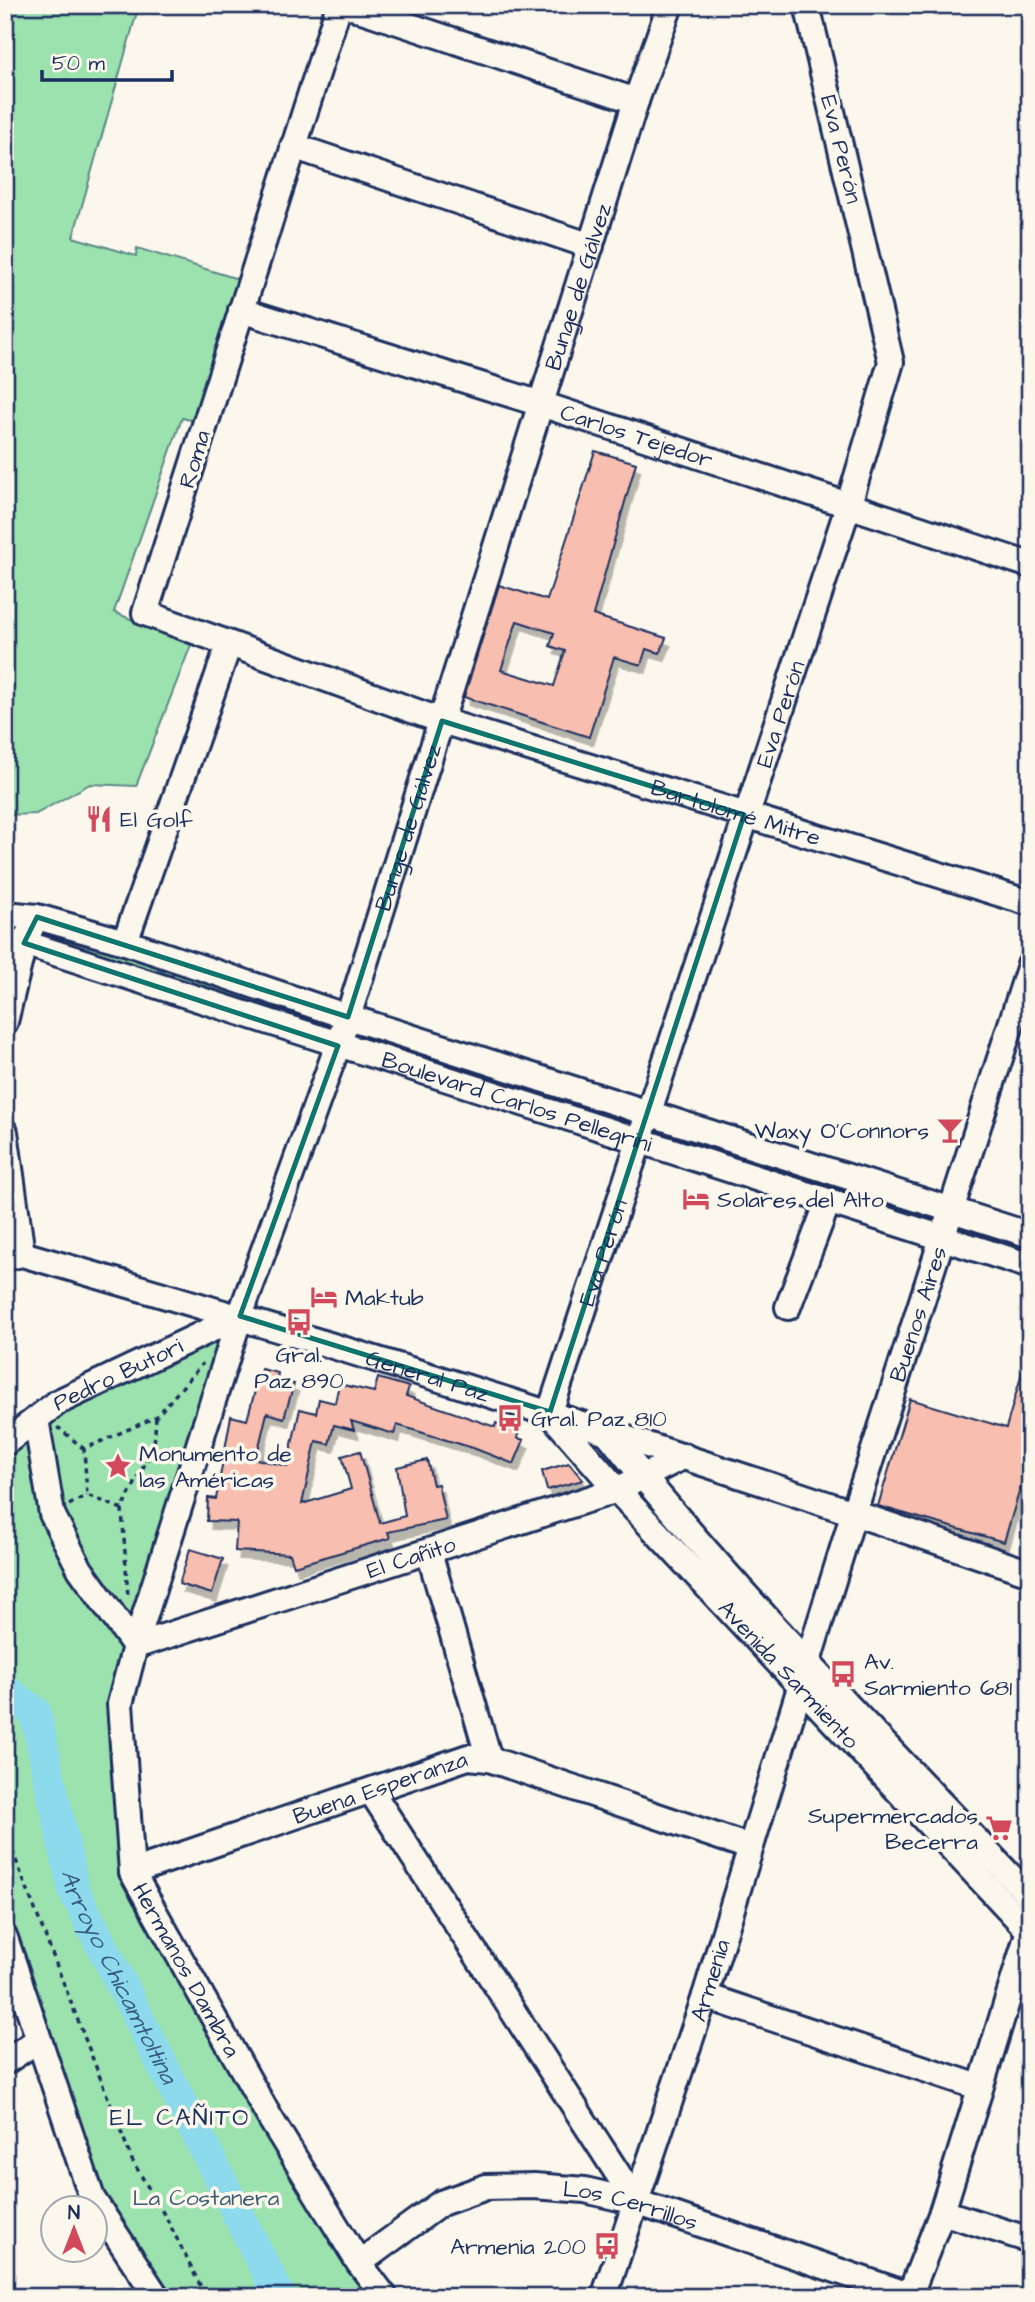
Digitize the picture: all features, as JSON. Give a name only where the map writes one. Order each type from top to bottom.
[{"type":"street","name":"Roma","points":[[339,5],[145,614],[442,721]]},
{"type":"street","points":[[347,5],[636,102]]},
{"type":"street","name":"Bunge de Gálvez","points":[[135,1646],[240,1316],[348,1017],[636,102],[670,5]]},
{"type":"street","name":"Eva Perón","points":[[550,1412],[744,815],[848,507],[891,362],[807,5]]},
{"type":"street","points":[[293,146],[591,246]]},
{"type":"street","name":"Carlos Tejedor","points":[[240,310],[541,404],[1030,565]]},
{"type":"street","points":[[125,942],[229,644]]},
{"type":"street","name":"Bartolomé Mitre","points":[[442,721],[1030,903]]},
{"type":"street","name":"Boulevard Carlos Pellegrini","points":[[5,914],[37,917],[125,942],[348,1017],[1030,1235]]},
{"type":"street","points":[[5,1022],[15,942],[37,917]]},
{"type":"street","name":"Boulevard Carlos Pellegrini","points":[[15,942],[1030,1266]]},
{"type":"street","name":"Buenos Aires","points":[[810,1663],[854,1513],[1030,965]]},
{"type":"street","points":[[5,1132],[14,1256]]},
{"type":"street","points":[[788,1307],[828,1202]]},
{"type":"street","name":"General Paz","points":[[14,1256],[240,1316],[550,1412],[1030,1573]]},
{"type":"street","name":"Pedro Butori","points":[[5,1443],[38,1429],[58,1402],[240,1316]]},
{"type":"street","name":"Avenida Sarmiento","points":[[550,1412],[617,1490],[800,1688],[1029,1930]]},
{"type":"street","points":[[38,1429],[52,1514],[80,1569],[135,1646]]},
{"type":"street","name":"Avenida Sarmiento","points":[[607,1432],[644,1478],[810,1663],[1030,1897]]},
{"type":"street","name":"El Cañito","points":[[135,1646],[617,1490],[684,1457]]},
{"type":"street","points":[[429,1552],[489,1759]]},
{"type":"street","name":"Hermanos Dambra","points":[[135,1646],[120,1703],[132,1872],[270,2118],[359,2263],[385,2297]]},
{"type":"street","name":"Armenia","points":[[604,2297],[705,1996],[749,1847],[810,1663]]},
{"type":"street","name":"Buena Esperanza","points":[[132,1872],[468,1758],[489,1759],[749,1847]]},
{"type":"street","points":[[372,1791],[636,2202]]},
{"type":"street","points":[[909,2296],[942,2212],[1029,1930]]},
{"type":"street","points":[[5,1938],[15,1998],[38,2040],[92,2198],[157,2297]]},
{"type":"street","points":[[705,1996],[979,2087]]},
{"type":"street","points":[[5,2062],[38,2040]]},
{"type":"street","name":"Los Cerrillos","points":[[359,2263],[441,2203],[486,2187],[534,2186],[585,2190],[636,2202],[909,2296]]},
{"type":"street","points":[[942,2212],[1030,2240]]},
{"type":"path","points":[[84,1449],[156,1417],[211,1353]]},
{"type":"path","points":[[129,1603],[122,1509],[154,1447],[156,1417]]},
{"type":"path","points":[[38,1429],[59,1428],[84,1449],[87,1495]]},
{"type":"path","points":[[87,1495],[122,1509]]},
{"type":"path","points":[[73,1503],[87,1495]]},
{"type":"path","points":[[5,1832],[132,2160],[205,2297]]},
{"type":"highlighted area","points":[[442,721],[744,815],[550,1412],[240,1316],[338,1046],[24,943],[37,917],[348,1017]]},
{"type":"green space","points":[[5,5],[139,5],[73,237],[136,256],[137,248],[238,279],[195,421],[182,418],[114,612],[191,645],[136,786],[90,784],[36,814],[5,815]]},
{"type":"green space","points":[[5,914],[952,1211],[942,1239],[5,942]]},
{"type":"green space","points":[[954,1211],[1030,1236],[1030,1265],[943,1239]]},
{"type":"green space","name":"La Costanera","points":[[240,1316],[135,1646],[52,1516],[65,1568],[128,1646],[120,1876],[270,2118],[399,2297],[158,2297],[119,2244],[108,2214],[108,2194],[100,2194],[5,1936],[5,1454],[36,1419]]},
{"type":"building","points":[[595,451],[636,463],[593,615],[666,638],[660,653],[646,649],[641,665],[614,657],[589,737],[464,697],[499,585],[547,600]],"holes":[[[517,621],[554,633],[550,646],[565,651],[554,686],[501,670]]]},
{"type":"building","points":[[1026,1359],[1030,1360],[1030,1456],[1004,1542],[878,1506],[910,1399],[1006,1428]]},
{"type":"building","points":[[261,1369],[278,1373],[277,1379],[294,1384],[284,1418],[267,1413],[256,1459],[287,1466],[300,1409],[316,1413],[319,1399],[335,1403],[339,1384],[374,1392],[378,1378],[409,1387],[406,1396],[495,1427],[496,1423],[519,1432],[517,1438],[524,1440],[514,1464],[473,1448],[397,1425],[394,1434],[351,1421],[354,1430],[334,1425],[329,1444],[316,1441],[302,1504],[351,1489],[342,1456],[360,1451],[380,1523],[405,1516],[397,1467],[427,1460],[433,1485],[438,1484],[446,1520],[388,1532],[390,1538],[294,1566],[290,1554],[235,1551],[237,1522],[207,1521],[208,1498],[216,1499],[231,1416],[247,1420]]},
{"type":"building","points":[[569,1463],[583,1480],[547,1490],[542,1471]]},
{"type":"building","points":[[190,1549],[223,1559],[212,1594],[179,1584]]},
{"type":"waterway","name":"Arroyo Chicamtoltina","points":[[5,1690],[35,1712],[74,1891],[280,2297]]},
{"type":"place","name":"El Golf","points":[[99,819]]},
{"type":"place","name":"Waxy O'Connors","points":[[950,1130]]},
{"type":"place","name":"Solares del Alto","points":[[696,1199]]},
{"type":"place","name":"Maktub","points":[[324,1297]]},
{"type":"place","name":"Gral. Paz 890","points":[[299,1322]]},
{"type":"place","name":"Gral. Paz 810","points":[[510,1418]]},
{"type":"place","name":"Monumento de las Américas","points":[[118,1466]]},
{"type":"place","name":"Av. Sarmiento 681","points":[[843,1674]]},
{"type":"place","name":"Supermercados Becerra","points":[[999,1828]]},
{"type":"place","name":"Armenia 200","points":[[607,2246]]},
{"type":"district","name":"EL CAÑITO","points":[[180,2117]]}]
